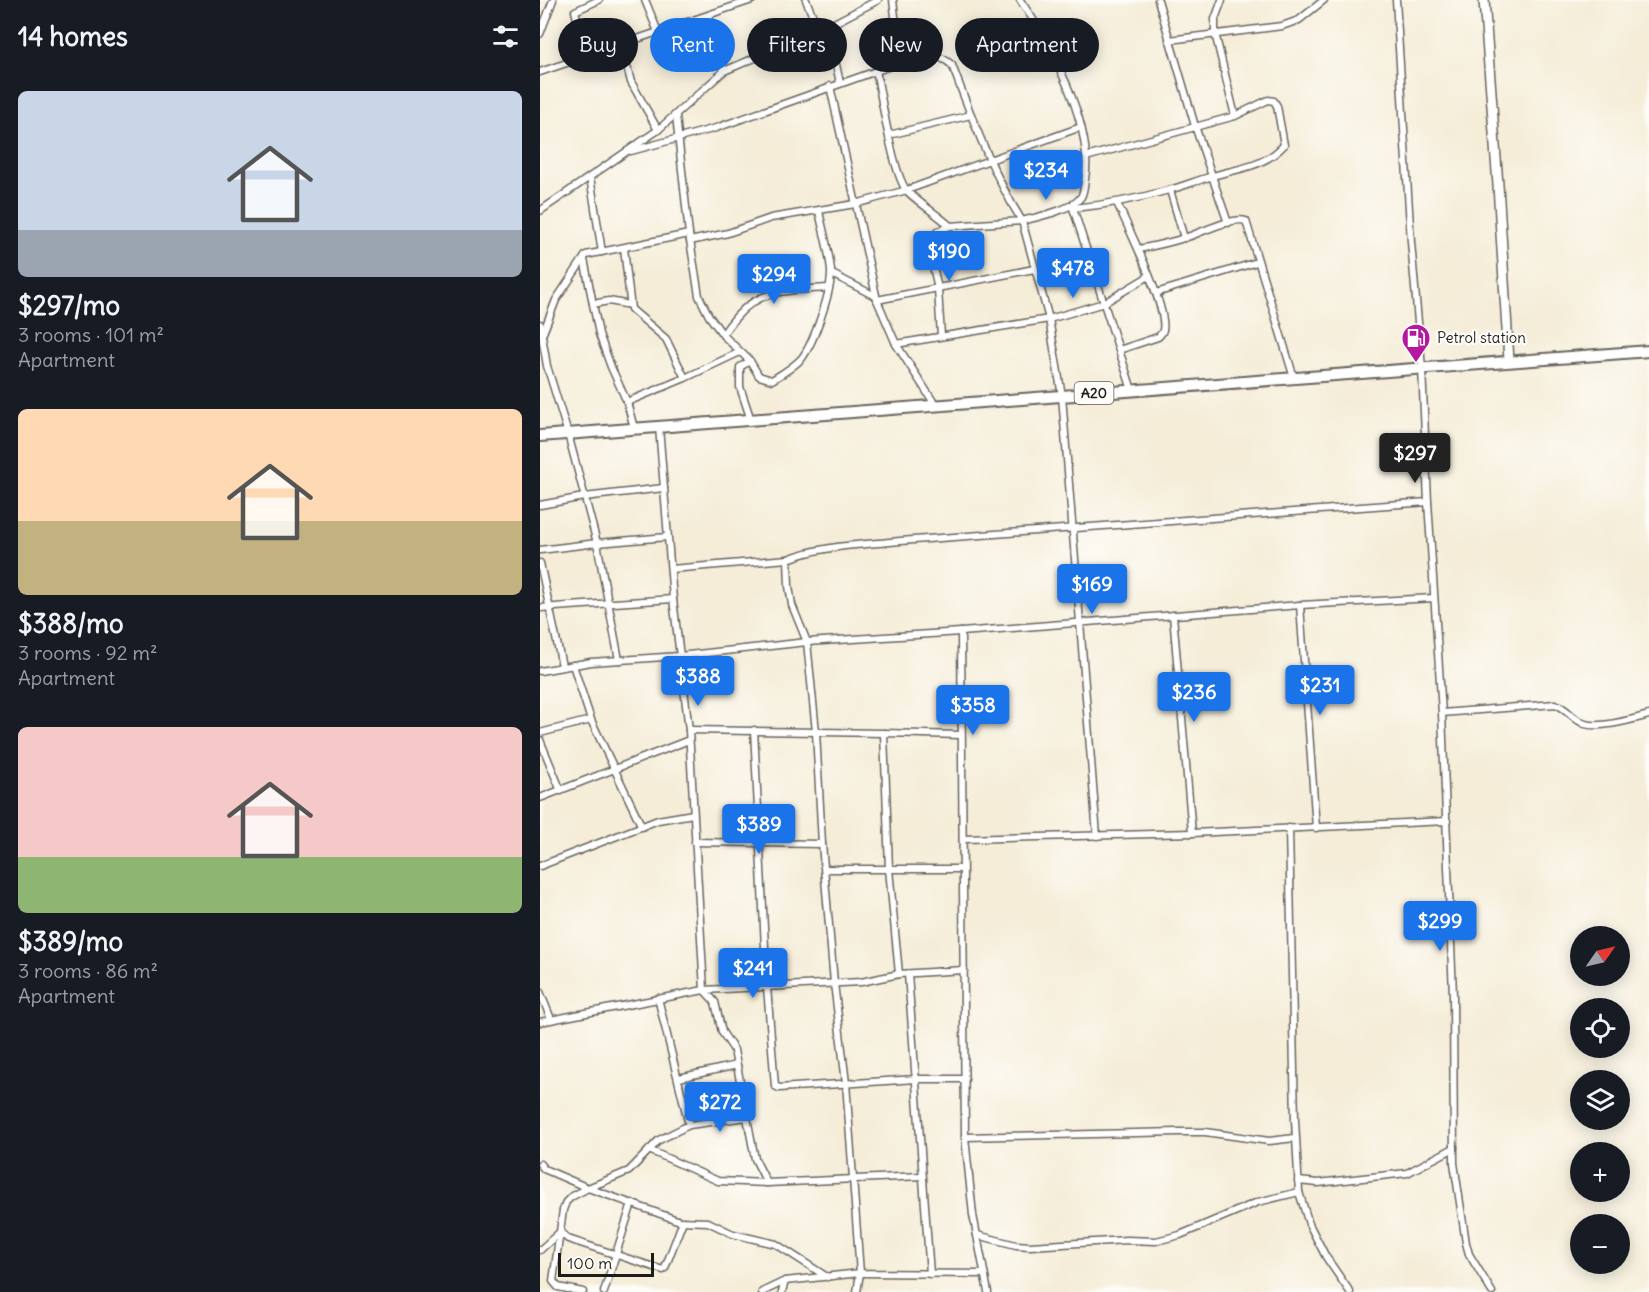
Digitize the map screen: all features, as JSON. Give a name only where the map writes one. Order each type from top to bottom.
[{"type":"main road","name":"A20","points":[[540,436],[1649,351]]},
{"type":"street","points":[[540,34],[553,0]]},
{"type":"street","points":[[577,18],[575,11],[599,0]]},
{"type":"street","points":[[645,0],[652,18]]},
{"type":"street","points":[[703,18],[752,0]]},
{"type":"street","points":[[806,0],[814,18]]},
{"type":"street","points":[[842,18],[865,3],[878,0]]},
{"type":"street","points":[[893,0],[895,18]]},
{"type":"street","points":[[1020,0],[1051,49],[1082,127],[1087,171],[1083,192],[1073,206]]},
{"type":"street","points":[[1158,0],[1195,126],[1227,223]]},
{"type":"street","points":[[1222,0],[1215,19],[1215,33],[1235,116]]},
{"type":"street","points":[[1169,40],[1282,26],[1299,20],[1324,0]]},
{"type":"street","points":[[1396,0],[1411,242],[1422,368],[1442,713],[1453,995],[1455,1173],[1466,1243],[1492,1292]]},
{"type":"street","points":[[1484,0],[1509,361]]},
{"type":"street","points":[[943,57],[952,65],[991,160],[1022,222],[1049,319],[1062,396],[1097,836]]},
{"type":"street","points":[[540,72],[558,66]]},
{"type":"street","points":[[628,72],[631,82],[658,130]]},
{"type":"street","points":[[540,211],[658,130],[723,72]]},
{"type":"street","points":[[838,72],[840,83]]},
{"type":"street","points":[[625,153],[716,128],[870,72]]},
{"type":"street","points":[[876,72],[889,135],[902,181],[907,190],[950,226]]},
{"type":"street","points":[[830,86],[876,298],[896,344],[936,406]]},
{"type":"street","points":[[941,336],[938,288],[929,247],[930,240],[938,231],[950,226],[1022,222],[1073,206],[1118,203],[1242,170],[1262,163],[1284,145],[1277,106],[1274,101],[1268,100],[1235,116],[1086,157]]},
{"type":"street","points":[[889,135],[971,115]]},
{"type":"street","points":[[676,116],[699,296],[709,316],[723,335],[750,361],[759,376],[769,380],[777,378],[802,357],[812,340],[821,316],[831,274],[819,211]]},
{"type":"street","points":[[543,335],[556,300],[586,255],[728,233],[771,218],[855,204],[907,190],[1082,127]]},
{"type":"street","points":[[590,177],[602,252]]},
{"type":"street","points":[[1170,190],[1184,238]]},
{"type":"street","points":[[1118,203],[1156,293],[1164,327],[1163,333],[1152,340],[1119,350]]},
{"type":"street","points":[[1073,206],[1132,390]]},
{"type":"street","points":[[1139,249],[1184,238],[1227,223],[1240,220],[1248,223],[1257,262],[1294,378]]},
{"type":"street","points":[[624,248],[632,309],[666,339],[685,378]]},
{"type":"street","points":[[584,258],[592,304],[604,349],[627,402],[634,428]]},
{"type":"street","points":[[1156,293],[1257,262]]},
{"type":"street","points":[[831,274],[876,298],[1034,269]]},
{"type":"street","points":[[896,344],[1049,319],[1104,303],[1149,276]]},
{"type":"street","points":[[723,335],[748,304],[759,297],[775,292],[828,288]]},
{"type":"street","points":[[592,304],[609,302],[630,304]]},
{"type":"street","points":[[540,324],[547,366],[597,543],[619,660]]},
{"type":"street","points":[[627,402],[740,352]]},
{"type":"street","points":[[750,361],[740,367],[739,380],[751,420]]},
{"type":"street","points":[[659,426],[673,599],[689,730],[704,990],[715,1002],[722,1032],[732,1046],[755,1159],[767,1183]]},
{"type":"street","points":[[540,505],[584,497],[664,488]]},
{"type":"street","points":[[671,569],[789,559],[825,548],[1428,502]]},
{"type":"street","points":[[540,550],[667,537]]},
{"type":"street","points":[[789,559],[792,605],[807,642],[816,732],[822,844],[826,869],[834,983],[846,1083],[860,1273],[857,1292]]},
{"type":"street","points":[[540,563],[562,666]]},
{"type":"street","points":[[540,671],[562,666],[807,642],[1300,605],[1434,598]]},
{"type":"street","points":[[540,608],[673,599]]},
{"type":"street","points":[[1300,605],[1316,828]]},
{"type":"street","points":[[1173,615],[1192,833]]},
{"type":"street","points":[[961,632],[965,1137],[973,1215],[988,1292]]},
{"type":"street","points":[[573,665],[591,720],[642,826]]},
{"type":"street","points":[[1442,713],[1555,704],[1563,707],[1586,725],[1596,726],[1649,715]]},
{"type":"street","points":[[540,733],[591,720]]},
{"type":"street","points":[[689,730],[962,735]]},
{"type":"street","points":[[754,730],[767,987],[776,1086],[916,1079],[965,1079]]},
{"type":"street","points":[[884,732],[889,869],[899,974]]},
{"type":"street","points":[[540,740],[561,791]]},
{"type":"street","points":[[540,798],[689,740]]},
{"type":"street","points":[[540,866],[658,820],[693,813]]},
{"type":"street","points":[[963,839],[1192,833],[1447,821]]},
{"type":"street","points":[[1289,828],[1295,1138],[1299,1192],[1309,1224],[1326,1257],[1350,1292]]},
{"type":"street","points":[[695,843],[822,844]]},
{"type":"street","points":[[826,869],[962,869]]},
{"type":"street","points":[[540,1022],[704,990],[861,982],[899,974],[964,970]]},
{"type":"street","points":[[908,974],[930,1274]]},
{"type":"street","points":[[540,992],[551,1019]]},
{"type":"street","points":[[658,998],[689,1125]]},
{"type":"street","points":[[679,1078],[737,1065]]},
{"type":"street","points":[[582,1292],[558,1287],[553,1281],[566,1202],[588,1188],[629,1171],[659,1140],[689,1125],[747,1117]]},
{"type":"street","points":[[965,1137],[1196,1132],[1269,1141],[1295,1138]]},
{"type":"street","points":[[1298,1181],[1318,1184],[1407,1173],[1454,1148]]},
{"type":"street","points":[[649,1150],[718,1181],[767,1183],[922,1176]]},
{"type":"street","points":[[540,1164],[544,1169],[588,1188],[683,1221],[708,1222],[733,1234],[776,1244],[827,1277]]},
{"type":"street","points":[[976,1235],[1016,1245],[1030,1246],[1127,1240],[1156,1241],[1180,1235],[1258,1202],[1299,1192]]},
{"type":"street","points":[[604,1292],[632,1203]]},
{"type":"street","points":[[560,1232],[568,1239],[664,1270],[683,1221]]},
{"type":"street","points":[[540,1250],[560,1232]]},
{"type":"street","points":[[762,1292],[785,1281],[860,1273],[984,1274]]},
{"type":"street","points":[[782,1292],[785,1281]]},
{"type":"place","name":"Petrol station","points":[[1416,364]]}]
